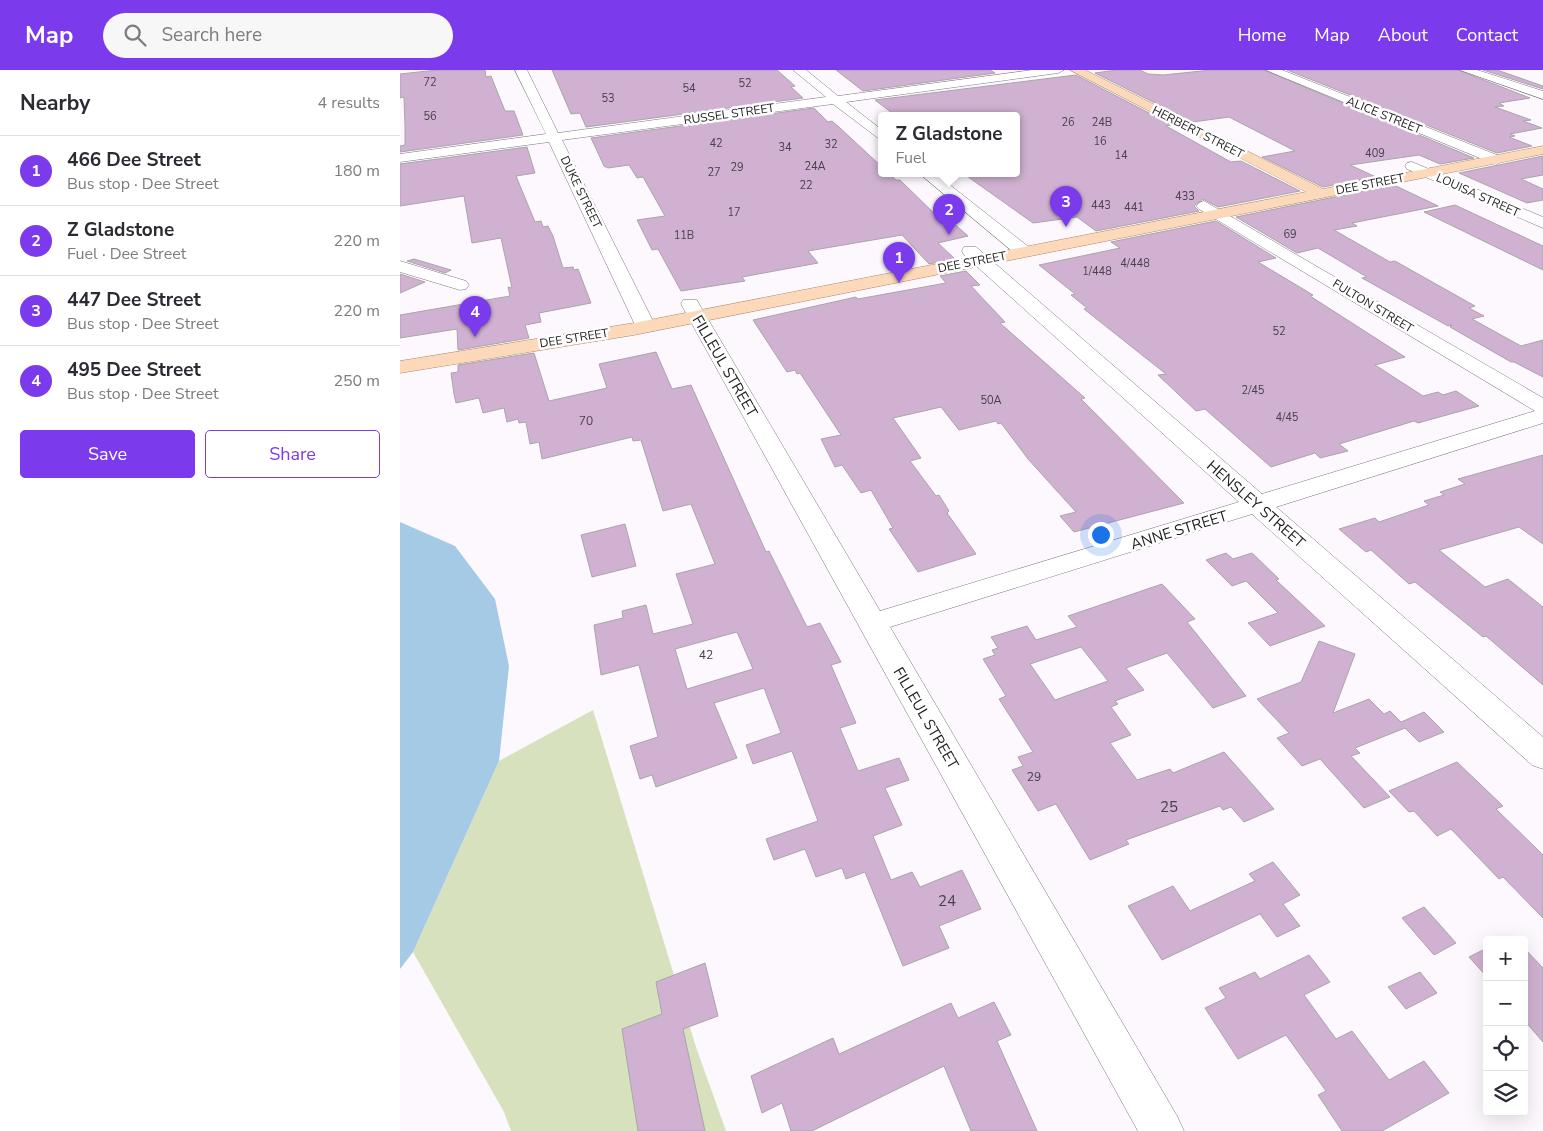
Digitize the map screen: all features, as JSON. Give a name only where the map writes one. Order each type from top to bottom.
[{"type":"main road","name":"HERBERT STREET","points":[[1076,70],[1321,194]]},
{"type":"main road","name":"DEE STREET","points":[[1211,210],[1306,186],[1543,141]]},
{"type":"main road","name":"DEE STREET","points":[[400,368],[1211,210],[1321,194],[1543,150]]},
{"type":"main road","name":"DEE STREET","points":[[400,358],[643,320]]},
{"type":"street","name":"DUKE STREET","points":[[521,70],[643,320]]},
{"type":"street","points":[[799,70],[878,134]]},
{"type":"street","name":"RUSSEL STREET","points":[[400,158],[1058,70]]},
{"type":"street","name":"ALICE STREET","points":[[1272,70],[1496,160]]},
{"type":"street","points":[[1466,70],[1543,95]]},
{"type":"street","name":"LOUISA STREET","points":[[1412,166],[1543,223]]},
{"type":"street","points":[[931,177],[1018,247]]},
{"type":"street","name":"FULTON STREET","points":[[1211,210],[1543,407]]},
{"type":"street","name":"HENSLEY STREET","points":[[975,256],[1543,756]]},
{"type":"street","points":[[400,266],[460,285]]},
{"type":"street","name":"FILLEUL STREET","points":[[694,310],[1162,1131]]},
{"type":"street","name":"ANNE STREET","points":[[872,623],[1543,416]]},
{"type":"green space","points":[[593,710],[696,1047],[726,1131],[511,1131],[504,1112],[413,952],[499,761]]},
{"type":"water","points":[[400,522],[455,546],[495,599],[509,666],[499,761],[413,952],[400,969]]},
{"type":"building","points":[[437,70],[485,70],[486,77],[491,76],[505,111],[514,111],[523,135],[400,152],[400,146],[405,145],[405,126],[404,97],[400,98],[400,74]]},
{"type":"building","points":[[552,70],[777,70],[795,86],[791,87],[803,98],[586,127],[580,113],[571,114]]},
{"type":"building","points":[[836,70],[990,70],[995,73],[863,91]]},
{"type":"building","points":[[1116,70],[1140,70],[1148,74],[1163,75],[1211,70],[1264,70],[1474,158],[1440,164],[1419,155],[1350,165],[1376,177],[1323,187],[1262,157],[1295,151],[1229,117],[1193,122],[1095,73]]},
{"type":"building","points":[[1287,70],[1458,70],[1530,98],[1499,103],[1504,106],[1495,107],[1531,120],[1523,121],[1542,128],[1510,134],[1515,136],[1509,137],[1532,146],[1497,153]]},
{"type":"building","points":[[1483,70],[1497,70],[1543,86],[1543,89]]},
{"type":"building","points":[[1076,75],[1172,125],[1166,126],[1231,162],[1241,161],[1300,191],[1218,207],[1203,199],[1194,206],[1199,211],[1096,231],[1077,217],[1033,223],[968,177],[1020,177],[1020,112],[891,112],[875,100]]},
{"type":"building","points":[[814,108],[828,122],[832,121],[839,127],[878,163],[878,177],[892,177],[900,180],[941,220],[949,219],[968,236],[938,243],[955,259],[929,264],[902,235],[808,251],[818,263],[742,277],[745,281],[681,291],[658,249],[652,250],[637,220],[665,216],[643,177],[637,178],[629,165],[608,168],[604,166],[591,138]]},
{"type":"building","points":[[527,147],[535,173],[516,176],[535,222],[541,221],[543,227],[548,226],[563,268],[573,267],[574,270],[578,269],[591,303],[539,313],[541,322],[525,325],[529,338],[458,350],[457,329],[400,338],[400,315],[510,296],[508,287],[512,288],[501,238],[472,243],[464,196],[400,206],[400,164]]},
{"type":"building","points":[[1543,156],[1543,175],[1521,179],[1543,189],[1543,200],[1527,203],[1459,173]]},
{"type":"building","points":[[1394,185],[1438,206],[1352,223],[1357,226],[1334,230],[1390,262],[1395,261],[1475,306],[1469,308],[1484,316],[1472,319],[1521,346],[1543,340],[1543,377],[1511,362],[1450,327],[1452,325],[1448,326],[1362,278],[1367,277],[1318,248],[1297,253],[1236,217]]},
{"type":"building","points":[[1455,205],[1543,246],[1543,270],[1424,212]]},
{"type":"building","points":[[1216,221],[1276,258],[1258,262],[1313,295],[1310,296],[1405,357],[1375,365],[1423,396],[1438,392],[1443,395],[1456,391],[1479,406],[1418,423],[1414,421],[1339,444],[1348,451],[1320,458],[1315,453],[1271,467],[1205,409],[1196,411],[1158,375],[1166,374],[1084,309],[1087,308],[1071,295],[1075,294],[1039,265],[1120,248],[1111,242]]},
{"type":"building","points":[[414,259],[451,270],[445,273],[407,261]]},
{"type":"building","points":[[966,271],[980,285],[971,286],[1005,322],[1000,323],[1085,398],[1081,399],[1184,503],[1074,532],[1060,516],[1076,512],[1028,459],[1001,423],[998,424],[996,421],[959,430],[941,407],[893,418],[921,458],[910,461],[936,496],[939,495],[949,511],[947,513],[976,554],[918,572],[889,529],[893,528],[871,490],[861,493],[842,465],[835,467],[821,439],[841,435],[800,373],[797,374],[795,370],[787,372],[753,320],[856,297],[858,299],[946,283],[940,276]]},
{"type":"building","points":[[400,274],[425,282],[400,293]]},
{"type":"building","points":[[656,352],[672,389],[691,385],[766,552],[769,551],[807,627],[820,623],[841,662],[831,665],[856,723],[840,728],[858,771],[899,758],[909,780],[885,788],[902,825],[873,836],[891,880],[912,872],[920,887],[962,870],[981,909],[939,926],[949,948],[903,966],[865,872],[846,879],[842,868],[816,877],[805,849],[774,860],[766,839],[818,821],[792,751],[753,764],[746,745],[781,733],[764,688],[714,703],[737,758],[656,787],[652,775],[640,779],[630,746],[658,737],[639,665],[601,675],[594,625],[623,618],[622,611],[646,605],[653,634],[693,624],[676,574],[715,564],[691,504],[663,511],[641,440],[633,441],[632,437],[542,459],[539,442],[530,444],[526,422],[519,423],[518,419],[507,422],[504,408],[483,413],[479,398],[456,403],[451,373],[458,372],[458,365],[534,353],[549,401],[607,388],[599,364]],"holes":[[[737,632],[753,669],[687,689],[675,649]]]},
{"type":"building","points":[[1543,455],[1543,544],[1519,527],[1439,550],[1485,587],[1508,579],[1543,607],[1543,685],[1486,636],[1483,637],[1415,582],[1409,584],[1371,550],[1366,552],[1339,529],[1375,518],[1379,522],[1429,505],[1424,501],[1444,495],[1440,492],[1465,484],[1458,479]]},
{"type":"building","points":[[625,524],[636,566],[592,577],[581,535]]},
{"type":"building","points":[[1226,553],[1233,559],[1252,553],[1279,579],[1276,580],[1325,626],[1270,646],[1248,623],[1278,613],[1246,581],[1232,586],[1206,560]]},
{"type":"building","points":[[1162,584],[1195,619],[1187,622],[1246,696],[1213,708],[1167,653],[1126,668],[1144,690],[1115,701],[1118,704],[1111,707],[1131,735],[1110,743],[1137,780],[1170,769],[1173,773],[1224,752],[1274,809],[1244,822],[1231,807],[1223,810],[1220,806],[1126,840],[1129,844],[1090,860],[1056,804],[1038,811],[1012,770],[1023,766],[1018,757],[1033,752],[999,699],[1006,696],[983,659],[995,655],[992,650],[998,648],[991,637],[1027,626],[1036,640],[1077,627],[1068,616]],"holes":[[[1081,647],[1108,681],[1055,700],[1030,664]]]},
{"type":"building","points":[[1319,641],[1355,654],[1333,713],[1369,699],[1384,714],[1390,711],[1401,722],[1424,712],[1444,732],[1419,742],[1405,728],[1355,748],[1360,753],[1351,756],[1390,797],[1364,808],[1320,759],[1302,766],[1277,738],[1289,733],[1257,699],[1301,682]]},
{"type":"building","points":[[1457,762],[1503,806],[1496,809],[1543,855],[1543,918],[1503,877],[1499,879],[1451,829],[1437,836],[1414,811],[1409,812],[1389,791]]},
{"type":"building","points":[[1273,862],[1300,895],[1283,904],[1300,926],[1277,937],[1260,914],[1162,960],[1128,906],[1173,886],[1190,911],[1255,881],[1249,874]]},
{"type":"building","points":[[1424,907],[1456,943],[1434,955],[1402,918]]},
{"type":"building","points":[[1483,950],[1483,973],[1469,957]]},
{"type":"building","points":[[1528,952],[1543,968],[1543,1042],[1528,1025]]},
{"type":"building","points":[[1309,955],[1330,982],[1304,995],[1336,1039],[1352,1031],[1389,1080],[1424,1061],[1449,1093],[1382,1131],[1342,1131],[1318,1095],[1326,1091],[1286,1035],[1238,1059],[1205,1008],[1226,998],[1219,988],[1255,972],[1260,979]]},
{"type":"building","points":[[705,963],[718,1016],[683,1029],[705,1131],[638,1131],[622,1029],[662,1014],[656,982]]},
{"type":"building","points":[[1420,972],[1437,993],[1406,1009],[1388,987]]},
{"type":"building","points":[[994,1002],[1011,1035],[997,1041],[1037,1131],[971,1131],[944,1066],[812,1131],[791,1131],[782,1103],[762,1113],[751,1076],[833,1038],[839,1054],[951,1003],[958,1018]]},
{"type":"place","name":"447 Dee Street","points":[[1066,227]]},
{"type":"place","name":"Z Gladstone","points":[[949,235]]},
{"type":"place","name":"466 Dee Street","points":[[899,283]]},
{"type":"place","name":"495 Dee Street","points":[[475,337]]}]
